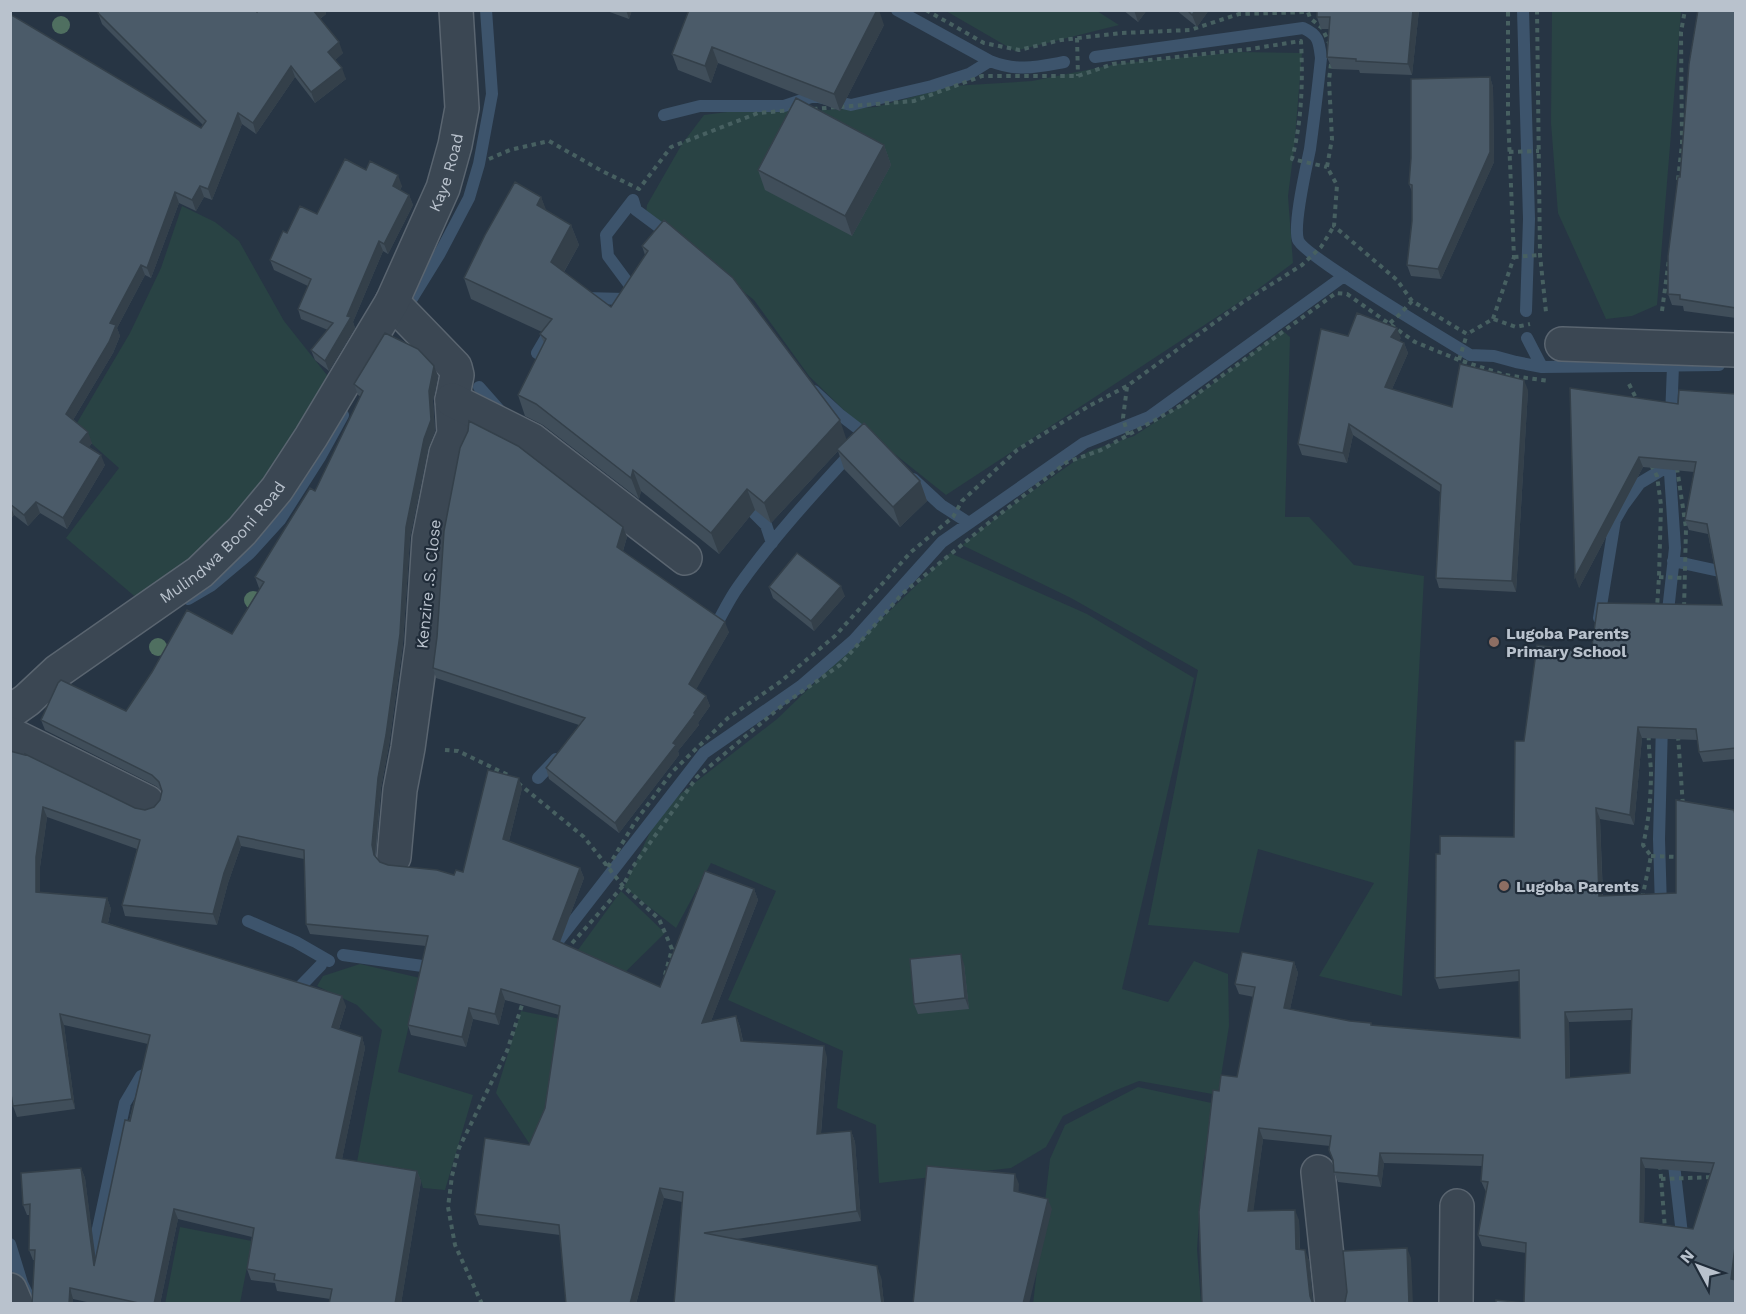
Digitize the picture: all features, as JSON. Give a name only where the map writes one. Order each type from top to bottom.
[{"type":"street","name":"Kaye Road","points":[[386,313],[443,188],[455,145],[462,108],[456,10]]},
{"type":"street","name":"Kenzire .S. Close","points":[[386,313],[455,367],[457,375],[452,400],[454,434],[446,453],[429,539],[422,646],[400,790],[394,857]]},
{"type":"street","name":"Mulindwa Booni Road","points":[[10,712],[27,700],[58,671],[200,572],[242,531],[277,489],[386,313]]},
{"type":"street","points":[[1562,344],[1736,350]]},
{"type":"street","points":[[452,400],[532,440],[685,558]]},
{"type":"street","points":[[10,734],[147,802]]},
{"type":"street","points":[[1318,1172],[1332,1304]]},
{"type":"street","points":[[1456,1304],[1457,1206]]},
{"type":"street","points":[[10,1290],[16,1304]]},
{"type":"path","points":[[926,10],[984,43],[1019,50],[1077,38],[1122,33],[1190,30],[1252,12],[1308,12],[1310,18],[1322,28],[1333,50]]},
{"type":"path","points":[[1459,360],[1467,334],[1493,319],[1514,257],[1509,152],[1508,10]]},
{"type":"path","points":[[1537,10],[1539,255],[1547,320],[1562,344]]},
{"type":"path","points":[[1677,189],[1682,144],[1681,32],[1685,10]]},
{"type":"path","points":[[1077,38],[1078,76]]},
{"type":"path","points":[[810,109],[914,101],[982,76],[1078,76],[1113,64],[1301,41],[1302,76],[1299,124],[1292,159],[1327,167]]},
{"type":"path","points":[[608,867],[635,822],[672,772],[728,718],[780,682],[835,636],[911,552],[954,517],[962,501],[1017,450],[1089,406],[1127,386],[1243,302],[1302,265],[1321,247],[1334,226],[1336,185],[1327,167],[1332,139],[1329,80],[1332,60]]},
{"type":"path","points":[[443,188],[478,164],[510,150],[549,141],[639,189],[670,147],[758,113],[799,110]]},
{"type":"path","points":[[1509,152],[1539,151]]},
{"type":"path","points":[[1334,226],[1397,280],[1412,301],[1467,334]]},
{"type":"path","points":[[1514,257],[1539,255]]},
{"type":"path","points":[[1658,347],[1669,257]]},
{"type":"path","points":[[562,954],[623,886],[632,868],[697,777],[784,704],[840,665],[902,594],[1067,462],[1101,450],[1182,405],[1336,293],[1347,294],[1415,342],[1459,360],[1506,375],[1550,381]]},
{"type":"path","points":[[1390,323],[1412,301]]},
{"type":"path","points":[[1493,319],[1515,327]]},
{"type":"path","points":[[1629,384],[1635,398],[1642,404]]},
{"type":"path","points":[[1127,386],[1123,418],[1128,435]]},
{"type":"path","points":[[1649,457],[1651,467],[1657,476],[1660,505],[1657,610]]},
{"type":"path","points":[[1676,461],[1686,528],[1683,615]]},
{"type":"path","points":[[1659,577],[1685,578]]},
{"type":"path","points":[[1646,905],[1643,894],[1651,856],[1643,845],[1650,814],[1649,725]]},
{"type":"path","points":[[1678,733],[1684,812]]},
{"type":"path","points":[[408,748],[458,751],[510,776],[584,837],[623,886],[659,919],[672,949],[664,980]]},
{"type":"path","points":[[1651,856],[1678,856]]},
{"type":"path","points":[[482,1304],[455,1245],[448,1208],[452,1176],[459,1148],[507,1052],[524,1000]]},
{"type":"path","points":[[1659,1156],[1665,1232]]},
{"type":"path","points":[[1661,1179],[1718,1177]]},
{"type":"green space","points":[[946,11],[1097,11],[1119,25],[1015,51]]},
{"type":"green space","points":[[1552,11],[1681,11],[1657,305],[1632,316],[1606,319],[1558,213],[1551,123]]},
{"type":"green space","points":[[1240,52],[1302,53],[1288,196],[1293,263],[1250,295],[946,495],[862,428],[809,376],[754,300],[646,214],[647,205],[682,144],[704,115],[727,112],[876,107],[952,86],[1032,81],[1122,63]]},
{"type":"green space","points":[[182,206],[215,222],[239,241],[284,321],[334,384],[232,525],[139,600],[66,538],[119,468],[74,428],[130,333],[161,268]]},
{"type":"green space","points":[[1282,330],[1290,337],[1285,517],[1309,517],[1354,565],[1424,576],[1402,996],[1319,976],[1374,883],[1258,849],[1239,933],[1148,925],[1198,670],[1071,598],[962,545],[1010,507],[1089,451],[1134,436],[1207,388]]},
{"type":"green space","points":[[950,553],[1087,614],[1194,678],[1122,989],[1168,1002],[1194,961],[1228,974],[1229,1026],[1218,1095],[1139,1081],[1063,1116],[1046,1147],[1011,1168],[879,1183],[876,1125],[837,1108],[843,1051],[728,1000],[776,891],[711,863],[676,928],[624,887],[661,809],[777,719]]},
{"type":"green space","points":[[621,891],[665,933],[613,984],[575,954]]},
{"type":"green space","points":[[360,964],[420,978],[398,1072],[473,1095],[445,1190],[423,1188],[420,1178],[356,1167],[382,1030],[357,1005],[317,986],[323,976]]},
{"type":"green space","points":[[521,1011],[566,1020],[545,1130],[529,1143],[496,1093]]},
{"type":"green space","points":[[1138,1087],[1216,1104],[1203,1164],[1197,1249],[1201,1303],[1033,1304],[1050,1159],[1065,1125]]},
{"type":"green space","points":[[180,1227],[252,1241],[240,1303],[165,1304]]},
{"type":"building","points":[[99,10],[255,10],[257,12],[258,10],[313,10],[339,42],[328,52],[342,68],[311,92],[291,66],[253,123],[238,113],[208,189],[200,186],[192,200],[175,192],[147,268],[141,265],[110,323],[116,325],[109,342],[66,414],[88,432],[80,442],[101,455],[63,518],[36,502],[24,515],[10,504],[10,14],[201,128],[206,121],[98,13]]},
{"type":"building","points":[[689,10],[877,10],[834,94],[712,47],[705,66],[672,54]]},
{"type":"building","points":[[1317,10],[1413,10],[1408,64],[1327,57],[1330,17],[1317,17]]},
{"type":"building","points":[[1698,10],[1736,10],[1736,308],[1680,299],[1680,295],[1668,294],[1668,256],[1678,177],[1680,177],[1689,64]]},
{"type":"building","points":[[1490,77],[1490,152],[1438,269],[1407,265],[1412,221],[1412,185],[1409,184],[1411,79]]},
{"type":"building","points":[[796,98],[884,145],[845,216],[758,170]]},
{"type":"building","points":[[345,159],[366,170],[370,161],[398,175],[393,186],[409,195],[384,244],[379,241],[347,316],[351,317],[325,361],[311,350],[333,323],[298,309],[311,279],[270,260],[283,231],[287,233],[300,206],[317,214]]},
{"type":"building","points":[[515,182],[541,197],[537,205],[571,225],[551,262],[611,307],[648,251],[642,246],[664,220],[733,278],[840,420],[764,503],[747,489],[711,533],[633,470],[631,478],[536,404],[518,395],[546,339],[540,334],[552,319],[464,278]]},
{"type":"building","points":[[1357,313],[1397,328],[1391,337],[1404,343],[1385,387],[1452,407],[1460,364],[1524,380],[1512,581],[1436,578],[1441,485],[1349,424],[1343,453],[1298,444],[1321,329],[1348,336]]},
{"type":"building","points":[[385,333],[418,349],[434,366],[429,391],[431,420],[424,439],[406,527],[400,634],[378,778],[372,845],[374,855],[380,862],[388,865],[437,870],[454,875],[456,870],[463,872],[488,770],[519,778],[503,839],[580,868],[553,939],[660,987],[705,871],[754,889],[702,1023],[736,1016],[741,1041],[824,1046],[817,1134],[851,1131],[857,1211],[704,1233],[877,1266],[882,1304],[674,1304],[683,1192],[660,1188],[630,1304],[566,1304],[559,1225],[475,1214],[485,1138],[529,1145],[545,1108],[560,1006],[501,989],[495,1014],[469,1008],[462,1037],[408,1025],[428,936],[306,924],[304,850],[238,836],[224,873],[213,914],[122,905],[140,840],[43,807],[36,857],[36,892],[107,898],[102,922],[342,996],[332,1027],[362,1037],[336,1158],[417,1171],[395,1304],[329,1304],[332,1289],[274,1280],[275,1274],[247,1269],[254,1228],[174,1209],[154,1304],[143,1304],[70,1288],[69,1304],[32,1304],[35,1250],[29,1250],[30,1204],[23,1205],[21,1173],[81,1168],[94,1266],[125,1120],[130,1121],[150,1035],[60,1014],[72,1099],[13,1106],[10,1088],[10,751],[25,754],[135,808],[145,810],[154,807],[160,800],[162,791],[159,782],[152,775],[41,720],[58,683],[61,680],[126,711],[152,672],[187,610],[232,634],[264,582],[255,577],[310,488],[315,491],[363,391],[354,384]]},
{"type":"building","points":[[1570,388],[1678,404],[1679,390],[1736,394],[1736,748],[1699,752],[1696,729],[1638,727],[1630,815],[1596,808],[1599,896],[1676,893],[1676,800],[1734,810],[1736,819],[1736,1239],[1731,1279],[1736,1280],[1736,1304],[1496,1304],[1496,1300],[1524,1303],[1526,1243],[1478,1235],[1488,1182],[1481,1181],[1483,1155],[1380,1153],[1378,1176],[1334,1172],[1329,1150],[1331,1136],[1259,1128],[1248,1211],[1295,1210],[1296,1249],[1305,1250],[1313,1304],[1202,1304],[1199,1212],[1213,1090],[1219,1091],[1221,1075],[1237,1077],[1255,987],[1235,984],[1242,952],[1294,962],[1284,1008],[1371,1023],[1371,1025],[1520,1038],[1519,970],[1435,978],[1436,854],[1440,854],[1440,836],[1514,837],[1515,741],[1524,741],[1537,645],[1591,653],[1598,603],[1722,605],[1707,524],[1685,520],[1696,462],[1639,457],[1575,577]],"holes":[[[1632,1009],[1630,1073],[1566,1078],[1565,1012]],[[1641,1158],[1714,1163],[1693,1229],[1640,1222]]]},
{"type":"building","points":[[469,421],[518,446],[623,527],[617,547],[725,622],[689,684],[706,696],[673,743],[676,745],[615,823],[546,768],[585,718],[433,668],[444,531],[460,448],[468,431]]},
{"type":"building","points":[[864,423],[920,481],[893,507],[837,449]]},
{"type":"building","points":[[797,553],[841,586],[811,621],[769,587]]},
{"type":"building","points":[[961,954],[965,998],[914,1004],[910,959]]},
{"type":"building","points":[[927,1166],[1015,1174],[1014,1191],[1048,1199],[1023,1304],[913,1304]]},
{"type":"building","points":[[1407,1248],[1409,1304],[1343,1304],[1347,1292],[1343,1251]]},
{"type":"waterway","points":[[403,313],[440,253],[469,198],[479,164],[492,94],[486,10]]},
{"type":"waterway","points":[[897,10],[990,61],[1018,67],[1045,66],[1064,62]]},
{"type":"waterway","points":[[1523,10],[1529,219],[1526,311]]},
{"type":"waterway","points":[[1095,57],[1303,28],[1312,33],[1317,40],[1321,58],[1310,149],[1297,222],[1298,240],[1306,249],[1348,279],[1470,355],[1494,356],[1542,367],[1719,365]]},
{"type":"waterway","points":[[664,115],[700,106],[784,106],[814,96],[851,105],[932,86],[969,74],[990,61]]},
{"type":"waterway","points":[[584,298],[625,299],[634,291],[608,256],[606,235],[633,200],[636,210],[671,236]]},
{"type":"waterway","points":[[551,950],[704,753],[801,686],[854,640],[942,542],[1084,443],[1149,417],[1344,276]]},
{"type":"waterway","points":[[552,361],[537,353],[554,329]]},
{"type":"waterway","points":[[1527,338],[1542,367]]},
{"type":"waterway","points":[[1671,417],[1673,366]]},
{"type":"waterway","points":[[479,387],[502,413]]},
{"type":"waterway","points":[[814,391],[869,437]]},
{"type":"waterway","points":[[188,599],[212,585],[249,554],[280,520],[320,457],[343,415]]},
{"type":"waterway","points":[[712,632],[734,592],[765,552],[852,452]]},
{"type":"waterway","points":[[1667,620],[1675,548],[1670,455]]},
{"type":"waterway","points":[[1599,618],[1615,520],[1640,483],[1670,465]]},
{"type":"waterway","points":[[913,479],[941,505],[969,523]]},
{"type":"waterway","points":[[741,500],[766,525],[772,543]]},
{"type":"waterway","points":[[1673,561],[1719,571],[1736,564]]},
{"type":"waterway","points":[[1661,908],[1659,839],[1662,724]]},
{"type":"waterway","points":[[538,778],[556,759]]},
{"type":"waterway","points":[[248,921],[296,942],[329,961]]},
{"type":"waterway","points":[[343,955],[437,968]]},
{"type":"waterway","points":[[293,994],[321,965]]},
{"type":"waterway","points":[[91,1261],[125,1103],[141,1076],[154,1071]]},
{"type":"waterway","points":[[1673,1156],[1683,1243]]},
{"type":"waterway","points":[[10,1244],[22,1283],[32,1304]]},
{"type":"place","name":"Lugoba Parents Primary School","points":[[1494,642]]},
{"type":"place","name":"Lugoba Parents","points":[[1504,886]]}]
